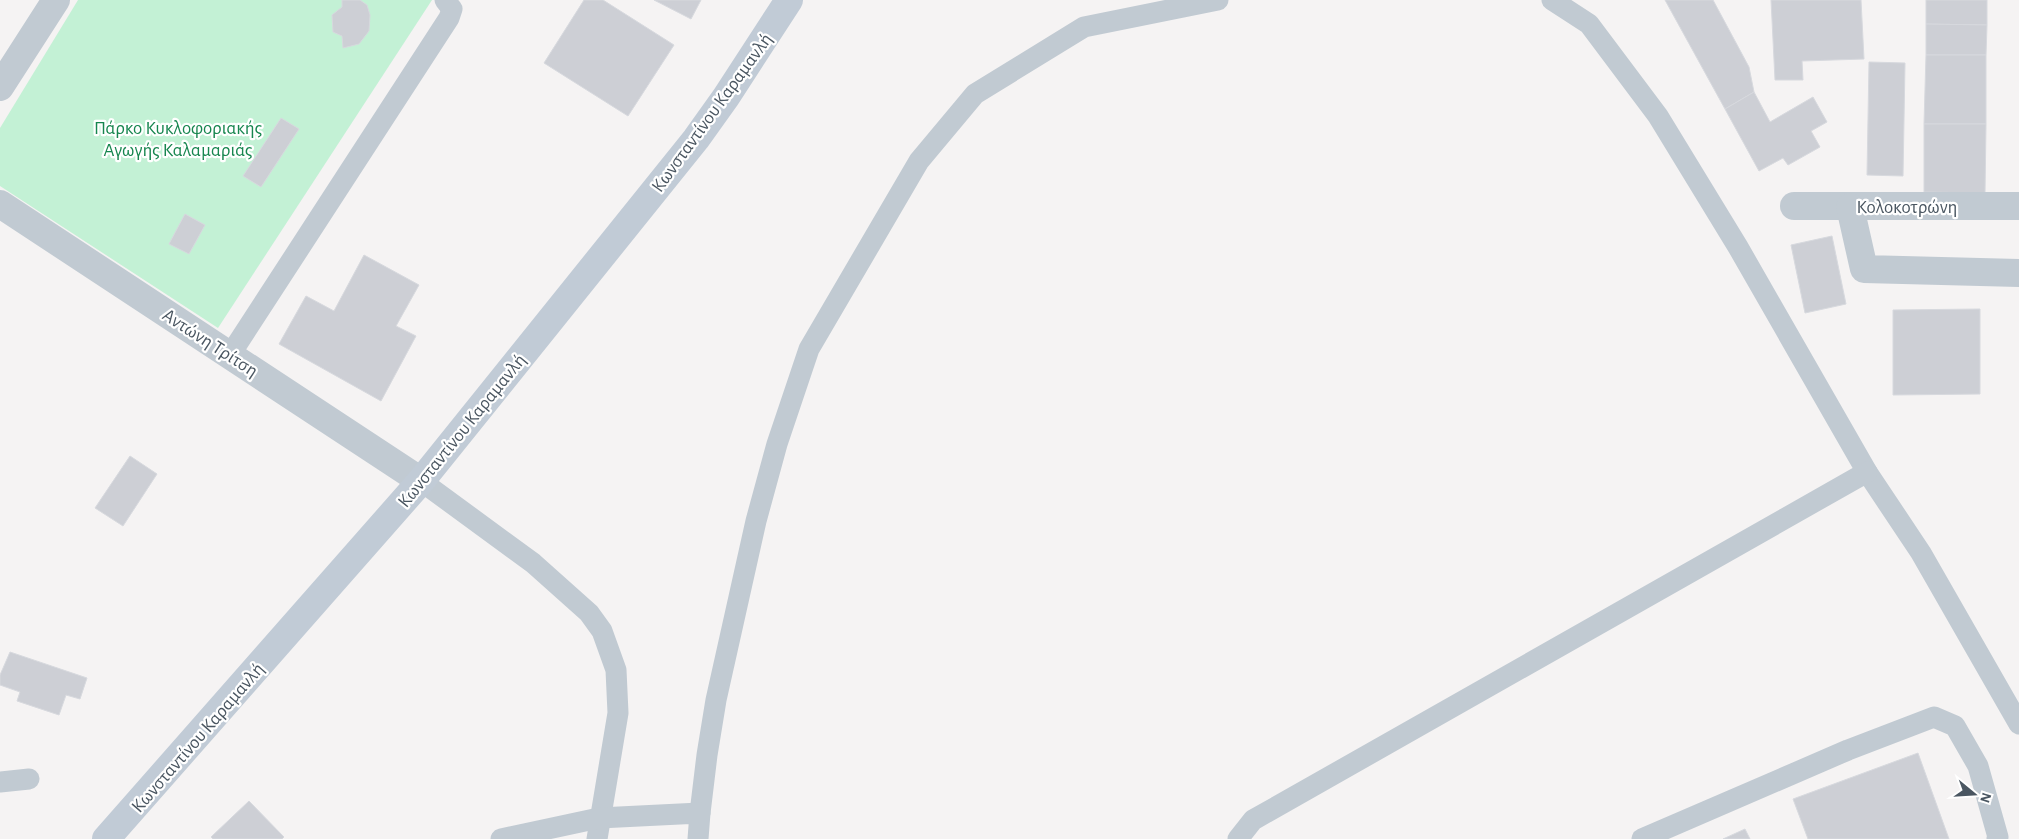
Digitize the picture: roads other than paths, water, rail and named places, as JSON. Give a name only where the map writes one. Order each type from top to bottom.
[{"type":"main road","name":"Κωνσταντίνου Καραμανλή","points":[[106,839],[421,481],[696,139],[790,0]]},
{"type":"street","points":[[0,87],[56,0]]},
{"type":"street","name":"Αντώνη Τρίτση","points":[[0,204],[421,481]]},
{"type":"street","name":"Κολοκοτρώνη","points":[[1794,206],[2019,206]]},
{"type":"street","points":[[1850,207],[1864,269],[2019,272]]},
{"type":"lane","points":[[230,355],[449,18],[452,9],[446,0]]},
{"type":"lane","points":[[698,839],[707,755],[716,700],[754,530],[778,444],[809,349],[919,161],[975,94],[1084,27],[1218,0]]},
{"type":"lane","points":[[1552,0],[1589,24],[1658,116],[1738,247],[1867,472],[1921,553],[2019,724]]},
{"type":"lane","points":[[1238,839],[1253,820],[1867,472]]},
{"type":"lane","points":[[421,481],[533,563],[589,613],[602,631],[616,670],[618,713],[597,839]]},
{"type":"lane","points":[[1642,839],[1848,750],[1934,717],[1955,726],[1978,766],[1997,839]]},
{"type":"lane","points":[[0,782],[29,779]]},
{"type":"lane","points":[[500,839],[599,818],[700,814]]},
{"type":"park label","name":"Πάρκο Κυκλοφοριακής Αγωγής Καλαμαριάς","points":[[178,138]]}]
